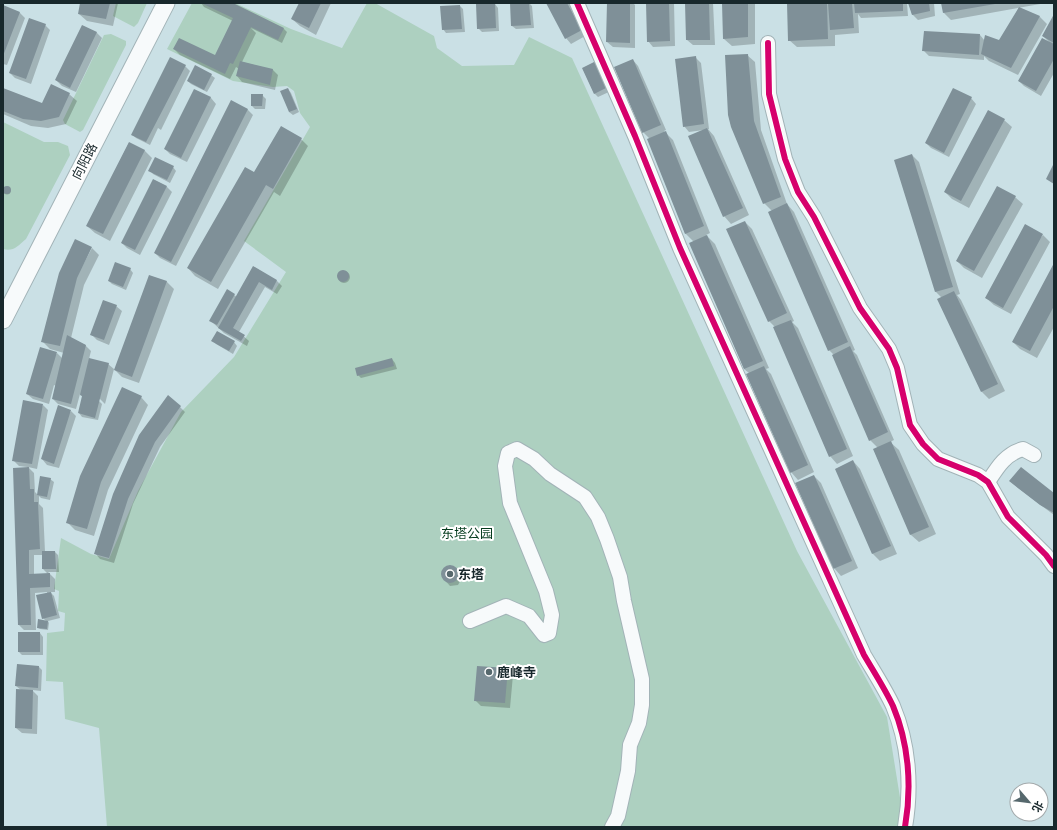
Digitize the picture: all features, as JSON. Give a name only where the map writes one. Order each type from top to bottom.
[{"type":"main road","name":"向阳路","points":[[3,320],[166,3]]},
{"type":"street","points":[[577,3],[635,136],[686,263],[861,648],[892,705],[901,730],[908,769],[908,809],[905,827]]},
{"type":"street","points":[[768,43],[769,94],[785,159],[798,192],[814,217],[860,308],[889,349],[897,368],[910,425],[923,444],[938,459],[978,475],[988,482],[1008,517],[1046,555],[1054,566]]},
{"type":"street","points":[[470,620],[506,606],[529,616],[544,635],[549,633],[552,614],[546,592],[510,504],[505,466],[508,453],[517,449],[534,459],[550,474],[585,497],[598,517],[620,577],[642,679],[642,704],[639,723],[630,745],[628,771],[618,816],[612,827]]},
{"type":"street","points":[[988,482],[1000,464],[1014,452],[1023,449],[1034,455]]},
{"type":"green space","points":[[116,3],[147,3],[138,23],[134,27],[113,16]]},
{"type":"green space","name":"东塔公园","points":[[192,3],[235,3],[291,29],[342,48],[367,3],[375,3],[434,36],[437,48],[462,66],[514,65],[529,37],[572,58],[797,551],[887,717],[903,816],[900,827],[107,827],[99,728],[65,719],[63,682],[46,681],[47,633],[64,631],[65,613],[58,611],[59,591],[54,589],[61,538],[91,554],[109,559],[138,491],[181,412],[234,357],[286,272],[244,241],[310,127],[300,113],[294,91],[287,86],[273,87],[233,81],[167,49]]},
{"type":"green space","points":[[111,34],[126,41],[126,45],[83,130],[80,132],[65,124],[63,120],[104,35]]},
{"type":"green space","points":[[3,122],[44,142],[58,142],[68,146],[70,155],[26,239],[10,250],[3,249]]},
{"type":"building","points":[[80,3],[110,3],[106,19],[78,14]]},
{"type":"building","points":[[201,3],[233,3],[284,28],[278,40],[251,27],[233,64],[230,63],[225,74],[173,49],[179,38],[215,55],[233,18]]},
{"type":"building","points":[[299,3],[321,3],[309,28],[291,19]]},
{"type":"building","points":[[495,3],[496,28],[477,29],[476,4]]},
{"type":"building","points":[[510,3],[529,3],[531,25],[511,26]]},
{"type":"building","points":[[546,3],[567,3],[582,30],[565,39]]},
{"type":"building","points":[[607,3],[630,3],[630,43],[606,42]]},
{"type":"building","points":[[646,3],[669,3],[670,41],[647,42]]},
{"type":"building","points":[[685,3],[709,3],[710,40],[686,40]]},
{"type":"building","points":[[722,3],[748,3],[748,37],[723,39]]},
{"type":"building","points":[[787,3],[827,3],[828,39],[788,41]]},
{"type":"building","points":[[828,3],[852,3],[854,28],[830,30]]},
{"type":"building","points":[[854,3],[903,3],[903,11],[855,13]]},
{"type":"building","points":[[908,3],[929,3],[930,11],[912,15]]},
{"type":"building","points":[[941,3],[995,3],[995,4],[943,13]]},
{"type":"building","points":[[3,5],[20,12],[3,56]]},
{"type":"building","points":[[460,5],[462,29],[442,30],[440,6]]},
{"type":"building","points":[[1019,7],[1040,16],[1011,68],[981,54],[985,35],[999,40]]},
{"type":"building","points":[[1054,14],[1054,43],[1042,36]]},
{"type":"building","points":[[29,18],[46,24],[26,79],[9,73]]},
{"type":"building","points":[[82,25],[97,32],[70,88],[55,80]]},
{"type":"building","points":[[924,31],[980,34],[979,55],[922,51]]},
{"type":"building","points":[[1042,38],[1054,44],[1054,59],[1036,91],[1018,81]]},
{"type":"building","points":[[748,54],[754,121],[781,197],[763,204],[731,127],[728,115],[725,55]]},
{"type":"building","points":[[696,56],[704,124],[683,127],[675,59]]},
{"type":"building","points":[[170,57],[186,65],[146,142],[131,135]]},
{"type":"building","points":[[633,59],[661,125],[642,133],[614,67]]},
{"type":"building","points":[[240,61],[273,69],[270,85],[236,76]]},
{"type":"building","points":[[596,61],[608,87],[594,94],[582,68]]},
{"type":"building","points":[[195,65],[212,74],[204,90],[187,81]]},
{"type":"building","points":[[51,84],[70,93],[59,117],[41,121],[23,119],[3,111],[3,88],[42,103]]},
{"type":"building","points":[[288,88],[297,109],[289,112],[280,91]]},
{"type":"building","points":[[953,88],[972,97],[944,153],[925,143]]},
{"type":"building","points":[[194,89],[211,97],[181,158],[164,149]]},
{"type":"building","points":[[251,94],[263,94],[262,106],[251,106]]},
{"type":"building","points":[[231,100],[248,109],[171,262],[154,253]]},
{"type":"building","points":[[988,110],[1005,119],[961,201],[944,192]]},
{"type":"building","points":[[281,126],[302,138],[273,189],[266,185],[211,282],[187,268],[245,167],[254,172]]},
{"type":"building","points":[[707,128],[743,208],[723,217],[688,136]]},
{"type":"building","points":[[666,131],[704,226],[685,234],[647,139]]},
{"type":"building","points":[[129,142],[145,150],[103,234],[86,226]]},
{"type":"building","points":[[912,154],[953,287],[935,292],[894,160]]},
{"type":"building","points":[[155,157],[174,166],[167,180],[148,171]]},
{"type":"building","points":[[1054,163],[1054,184],[1046,179]]},
{"type":"building","points":[[153,179],[167,186],[135,250],[121,243]]},
{"type":"building","points":[[5,186],[9,186],[11,190],[9,194],[5,194],[3,192],[3,188]]},
{"type":"building","points":[[997,186],[1016,196],[974,271],[956,261]]},
{"type":"building","points":[[787,203],[848,342],[828,351],[768,212]]},
{"type":"building","points":[[745,221],[787,313],[768,322],[726,229]]},
{"type":"building","points":[[1025,224],[1043,234],[1003,308],[985,298]]},
{"type":"building","points":[[707,235],[763,361],[744,369],[689,243]]},
{"type":"building","points":[[75,239],[92,247],[77,278],[60,346],[41,342],[59,273]]},
{"type":"building","points":[[115,262],[131,268],[123,287],[108,281]]},
{"type":"building","points":[[1054,263],[1054,306],[1030,351],[1012,342]]},
{"type":"building","points":[[253,266],[277,280],[272,290],[259,282],[233,328],[245,335],[241,341],[218,328]]},
{"type":"building","points":[[341,270],[345,270],[349,276],[345,282],[341,282],[337,278],[337,274]]},
{"type":"building","points":[[149,275],[167,281],[132,377],[114,370]]},
{"type":"building","points":[[227,289],[235,294],[217,325],[209,321]]},
{"type":"building","points":[[954,291],[998,384],[981,392],[937,299]]},
{"type":"building","points":[[103,300],[117,305],[104,340],[90,335]]},
{"type":"building","points":[[791,320],[847,449],[829,457],[773,327]]},
{"type":"building","points":[[217,331],[235,341],[229,351],[211,341]]},
{"type":"building","points":[[67,335],[86,345],[71,404],[52,399]]},
{"type":"building","points":[[850,346],[888,432],[869,441],[832,355]]},
{"type":"building","points":[[40,347],[57,352],[43,399],[26,394]]},
{"type":"building","points":[[89,358],[109,363],[95,418],[78,413],[82,396],[80,395]]},
{"type":"building","points":[[392,358],[394,366],[357,376],[355,368]]},
{"type":"building","points":[[764,366],[808,465],[790,473],[746,374]]},
{"type":"building","points":[[122,387],[142,396],[101,482],[87,529],[66,523],[80,476]]},
{"type":"building","points":[[168,395],[181,406],[155,442],[128,499],[109,558],[94,554],[113,494],[139,435]]},
{"type":"building","points":[[23,400],[43,404],[32,464],[12,461]]},
{"type":"building","points":[[58,405],[71,410],[54,464],[41,459]]},
{"type":"building","points":[[891,441],[929,527],[910,535],[873,449]]},
{"type":"building","points":[[853,460],[891,546],[872,554],[835,469]]},
{"type":"building","points":[[29,467],[30,489],[34,489],[34,502],[38,502],[40,549],[29,550],[29,574],[50,573],[50,587],[30,588],[31,625],[18,625],[13,468]]},
{"type":"building","points":[[1021,467],[1054,493],[1054,513],[1040,505],[1009,481]]},
{"type":"building","points":[[814,475],[852,561],[833,569],[795,483]]},
{"type":"building","points":[[40,476],[51,478],[47,497],[37,495]]},
{"type":"building","points":[[42,551],[55,551],[56,569],[42,569]]},
{"type":"building","points":[[450,565],[456,568],[459,574],[456,580],[450,583],[444,580],[441,574],[444,568]]},
{"type":"building","points":[[51,592],[57,615],[42,619],[36,595]]},
{"type":"building","points":[[38,619],[48,621],[47,629],[37,628]]},
{"type":"building","points":[[18,632],[40,632],[40,652],[18,652]]},
{"type":"building","points":[[17,664],[39,666],[38,688],[15,686]]},
{"type":"building","points":[[477,666],[508,668],[505,703],[474,701]]},
{"type":"building","points":[[16,689],[33,690],[32,729],[15,728]]},
{"type":"cycle path","points":[[577,3],[635,136],[680,248],[864,655],[893,706],[903,735],[908,766],[908,797],[905,827]]},
{"type":"cycle path","points":[[768,43],[769,94],[785,159],[798,192],[814,217],[860,308],[889,349],[897,368],[910,425],[923,444],[938,459],[978,475],[988,482],[1008,517],[1046,555],[1054,566]]},
{"type":"place","name":"东塔","points":[[450,574]]},
{"type":"place","name":"鹿峰寺","points":[[489,672]]}]
